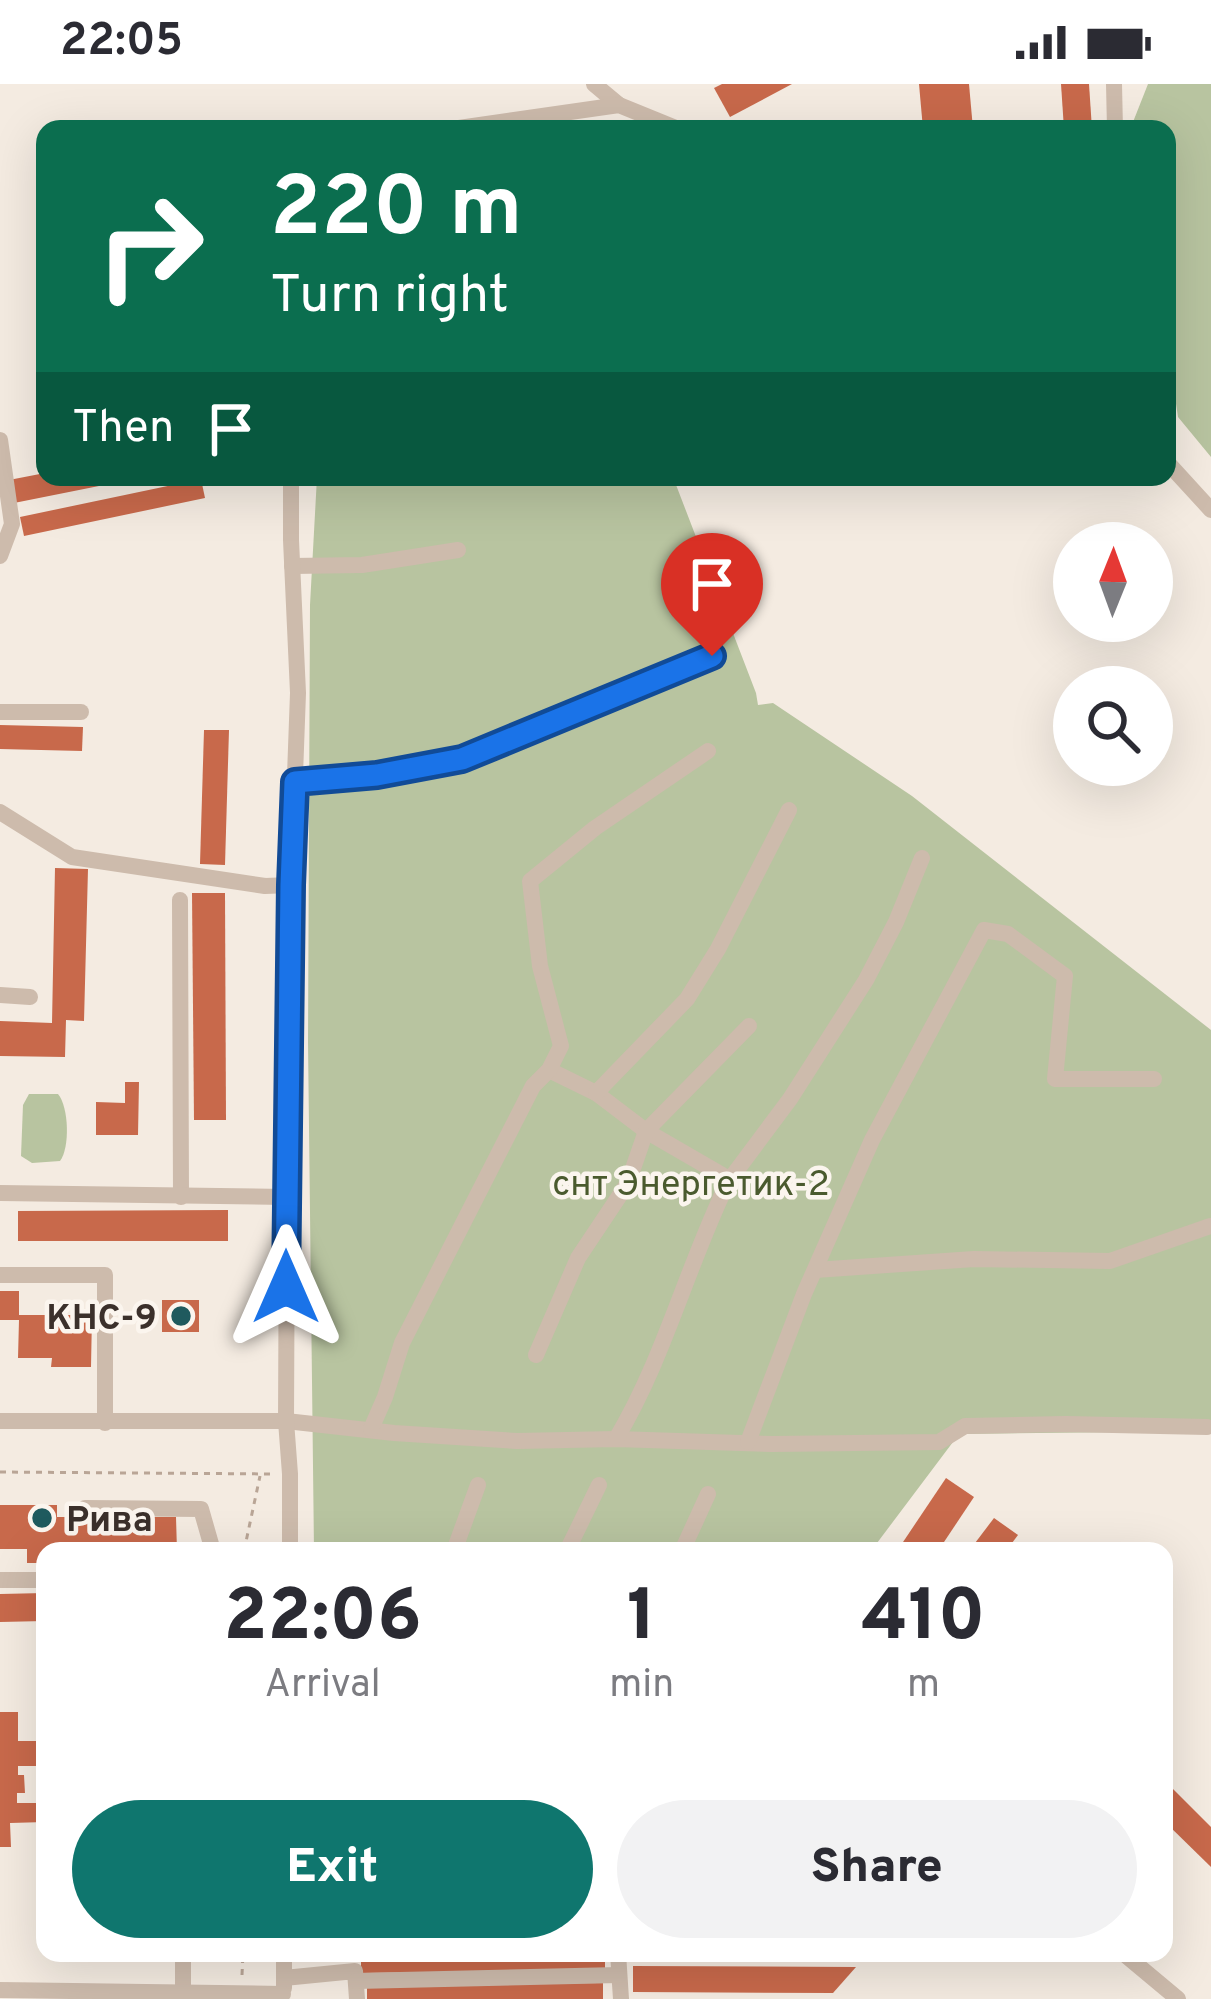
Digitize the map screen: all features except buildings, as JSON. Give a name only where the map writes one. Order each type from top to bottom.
[{"type":"street","points":[[594,84],[619,105],[656,120]]},
{"type":"street","points":[[1114,84],[1114,120]]},
{"type":"street","points":[[515,120],[619,105]]},
{"type":"street","points":[[0,440],[11,524],[0,556]]},
{"type":"street","points":[[1176,472],[1211,510]]},
{"type":"street","points":[[290,1542],[287,1197],[298,693],[291,486]]},
{"type":"street","points":[[292,566],[362,565],[458,550]]},
{"type":"street","points":[[295,782],[377,775],[462,759],[712,656]]},
{"type":"street","points":[[0,712],[81,712]]},
{"type":"street","points":[[370,1429],[402,1343],[532,1086],[550,1070],[561,1046],[540,966],[530,881],[595,828],[708,751]]},
{"type":"street","points":[[596,1093],[687,999],[789,810]]},
{"type":"street","points":[[0,812],[72,857],[266,886],[291,885]]},
{"type":"street","points":[[616,1439],[638,1403],[704,1231],[728,1182],[790,1100],[866,980],[922,858]]},
{"type":"street","points":[[181,900],[181,1197]]},
{"type":"street","points":[[748,1442],[872,1141],[984,930],[1008,934],[1065,976],[1055,1079],[1154,1079]]},
{"type":"street","points":[[0,995],[30,997]]},
{"type":"street","points":[[536,1355],[578,1258],[628,1183],[646,1131],[749,1026]]},
{"type":"street","points":[[550,1070],[596,1093],[728,1182]]},
{"type":"street","points":[[0,1193],[287,1197]]},
{"type":"street","points":[[815,1270],[974,1259],[1110,1261],[1210,1226]]},
{"type":"street","points":[[0,1276],[105,1275],[105,1423]]},
{"type":"street","points":[[0,1421],[286,1421],[517,1441],[939,1442],[964,1426],[1207,1427]]},
{"type":"street","points":[[457,1542],[478,1485]]},
{"type":"street","points":[[571,1542],[599,1485]]},
{"type":"street","points":[[686,1542],[708,1494]]},
{"type":"street","points":[[85,1508],[201,1509],[211,1542]]},
{"type":"street","points":[[0,1580],[36,1580]]},
{"type":"street","points":[[183,1962],[183,1993]]},
{"type":"street","points":[[618,1962],[621,1999]]},
{"type":"street","points":[[1134,1962],[1178,1999]]},
{"type":"street","points":[[0,1990],[241,1994],[356,1976],[619,1975]]},
{"type":"path","points":[[0,1472],[290,1474]]},
{"type":"path","points":[[246,1542],[260,1474]]},
{"type":"path","points":[[241,1994],[243,1962]]},
{"type":"green space","points":[[1148,84],[1211,84],[1211,457],[1178,417],[1176,404],[1176,120],[1134,120]]},
{"type":"green space","name":"снт Энергетик-2","points":[[317,486],[676,486],[758,705],[773,703],[912,796],[1211,1030],[1211,1431],[959,1434],[878,1542],[314,1542],[308,1042],[310,605]]},
{"type":"green space","points":[[29,1094],[58,1094],[62,1100],[67,1138],[60,1161],[32,1163],[21,1156],[23,1105]]},
{"type":"place","name":"КНС-9","points":[[181,1316]]},
{"type":"place","name":"Рива","points":[[42,1518]]},
{"type":"route","points":[[286,1287],[295,782],[377,775],[462,759],[712,656]]}]
